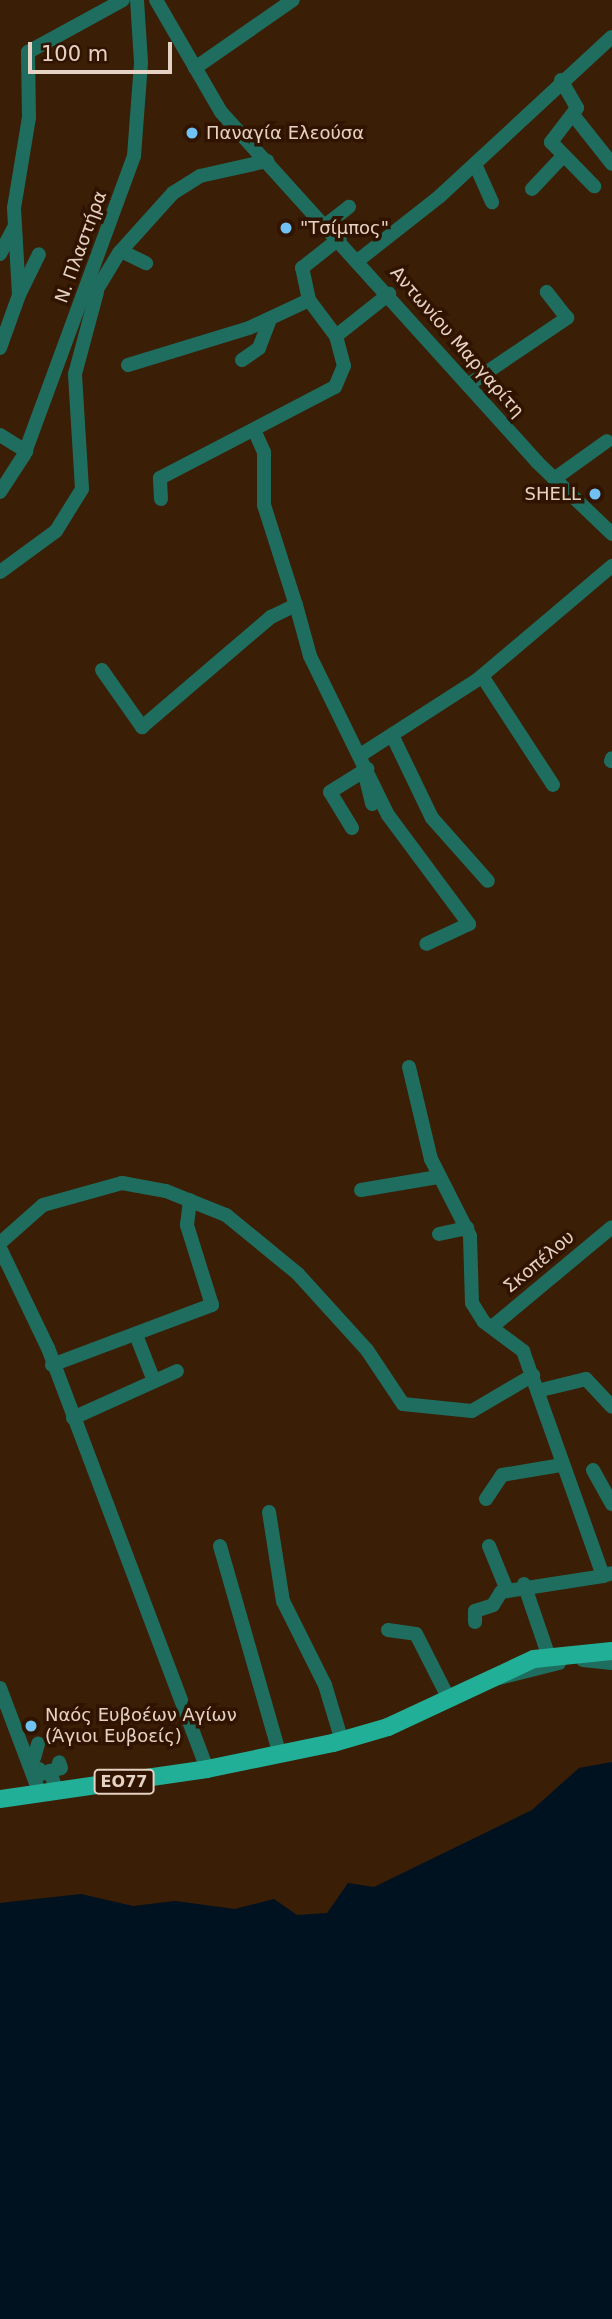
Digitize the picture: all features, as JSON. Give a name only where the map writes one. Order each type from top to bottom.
[{"type":"main road","name":"ΕΟ77","points":[[0,1799],[207,1769],[342,1741],[449,1699],[548,1654],[612,1651]]},
{"type":"street","points":[[19,295],[15,226],[29,117],[28,52],[123,0]]},
{"type":"street","name":"Ν. Πλαστήρα","points":[[0,492],[26,451],[134,156],[141,62],[137,0]]},
{"type":"street","name":"Αντωνίου Μαργαρίτη","points":[[156,0],[221,112],[360,259],[468,385],[554,479],[612,534]]},
{"type":"street","points":[[195,68],[279,6],[293,0]]},
{"type":"street","points":[[360,259],[475,164],[561,80],[612,37]]},
{"type":"street","points":[[561,80],[573,97],[574,116],[612,164]]},
{"type":"street","points":[[574,116],[552,137],[562,157],[594,186]]},
{"type":"street","points":[[532,190],[562,157]]},
{"type":"street","points":[[76,315],[97,292],[121,251],[186,183],[267,161]]},
{"type":"street","points":[[475,164],[492,202]]},
{"type":"street","points":[[327,224],[349,207]]},
{"type":"street","points":[[0,254],[15,226]]},
{"type":"street","points":[[161,499],[160,478],[255,432],[335,387],[344,366],[336,336],[309,300],[302,268],[340,238]]},
{"type":"street","points":[[121,251],[146,263]]},
{"type":"street","points":[[0,348],[19,295],[39,254]]},
{"type":"street","points":[[0,572],[56,531],[82,489],[75,374],[97,292]]},
{"type":"street","points":[[468,385],[567,318],[547,292]]},
{"type":"street","points":[[336,336],[388,294]]},
{"type":"street","points":[[128,365],[270,320],[309,300]]},
{"type":"street","points":[[242,360],[259,348],[270,320]]},
{"type":"street","points":[[255,432],[264,452],[264,505],[310,656],[362,754],[372,804]]},
{"type":"street","points":[[0,435],[26,451]]},
{"type":"street","points":[[554,479],[607,441]]},
{"type":"street","points":[[362,754],[482,676],[611,568]]},
{"type":"street","points":[[102,670],[142,727],[271,617],[296,605]]},
{"type":"street","points":[[482,676],[553,785]]},
{"type":"street","points":[[393,735],[432,818],[488,881]]},
{"type":"street","points":[[352,828],[330,792],[365,770]]},
{"type":"street","points":[[365,770],[402,839],[468,924],[426,944]]},
{"type":"street","points":[[409,1068],[438,1178],[467,1228],[472,1303],[492,1327],[523,1351],[541,1390],[562,1465],[607,1574],[524,1584],[508,1590],[475,1611],[475,1622]]},
{"type":"street","points":[[361,1190],[438,1178]]},
{"type":"street","points":[[207,1769],[73,1418],[0,1246],[43,1205],[122,1183],[190,1200],[226,1215],[315,1290],[367,1350],[402,1404],[472,1411],[533,1375]]},
{"type":"street","points":[[52,1365],[212,1305],[187,1224],[190,1200]]},
{"type":"street","name":"Σκοπέλου","points":[[492,1327],[612,1227]]},
{"type":"street","points":[[439,1234],[467,1228]]},
{"type":"street","points":[[136,1335],[154,1381]]},
{"type":"street","points":[[73,1418],[177,1371]]},
{"type":"street","points":[[541,1390],[586,1379],[612,1407]]},
{"type":"street","points":[[486,1499],[502,1475],[562,1465]]},
{"type":"street","points":[[593,1470],[612,1504]]},
{"type":"street","points":[[269,1512],[283,1601],[326,1685],[342,1741]]},
{"type":"street","points":[[220,1546],[280,1755]]},
{"type":"street","points":[[489,1546],[508,1590]]},
{"type":"street","points":[[524,1584],[548,1654]]},
{"type":"street","points":[[388,1630],[416,1634],[449,1699]]},
{"type":"street","points":[[491,1678],[510,1680],[561,1662],[612,1663]]},
{"type":"street","points":[[0,1688],[48,1793]]},
{"type":"street","points":[[45,1758],[48,1793]]},
{"type":"water","points":[[612,1762],[612,2319],[0,2319],[0,1903],[81,1894],[133,1906],[175,1901],[235,1909],[274,1899],[297,1915],[327,1913],[348,1883],[374,1887],[532,1810],[579,1768]]},
{"type":"place","name":"Παναγία Ελεούσα","points":[[192,133]]},
{"type":"place","name":"\"Τσίμπος\"","points":[[286,228]]},
{"type":"place","name":"SHELL","points":[[595,494]]},
{"type":"place","name":"Ναός Ευβοέων Αγίων (Άγιοι Ευβοείς)","points":[[31,1726]]}]
